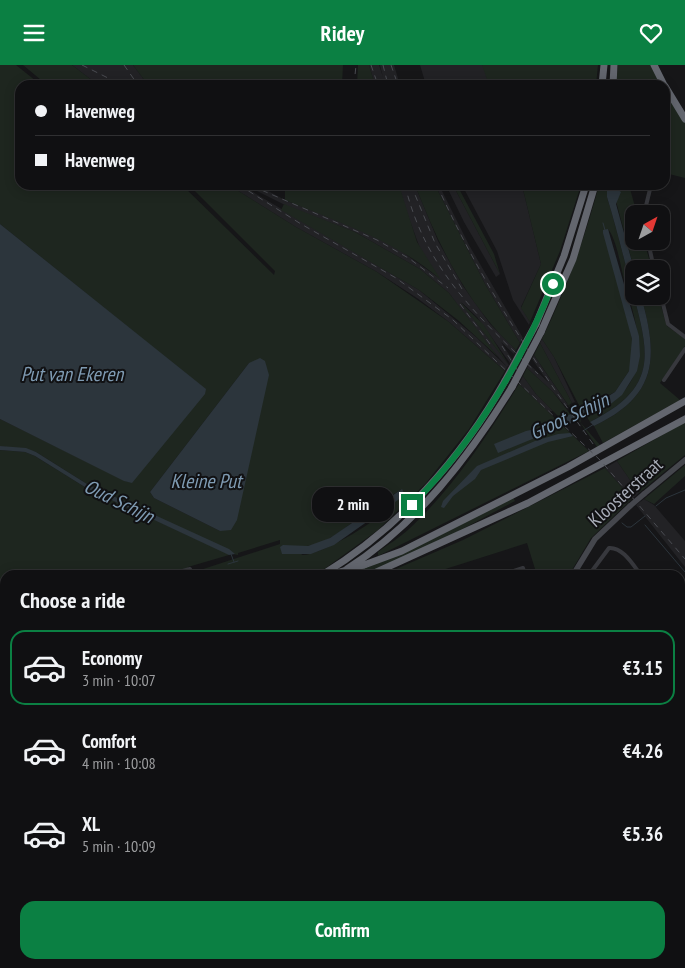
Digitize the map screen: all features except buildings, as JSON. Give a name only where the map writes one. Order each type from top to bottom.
[{"type":"highway","points":[[602,80],[604,65]]},
{"type":"highway","points":[[613,80],[614,65]]},
{"type":"highway","points":[[654,65],[662,80]]},
{"type":"highway","points":[[670,94],[685,119]]},
{"type":"highway","points":[[329,570],[377,536],[424,492],[468,438],[505,381],[536,323],[564,256],[584,190]]},
{"type":"highway","points":[[344,570],[375,548],[431,498],[475,443],[512,387],[541,331],[573,259],[594,190]]},
{"type":"highway","points":[[340,570],[364,565],[402,551],[568,467],[685,401]]},
{"type":"highway","points":[[381,570],[528,503],[685,419]]},
{"type":"main road","name":"Kloosterstraat","points":[[577,570],[595,539],[630,506],[685,460]]},
{"type":"street","points":[[646,205],[650,190]]},
{"type":"street","points":[[663,305],[668,324],[685,337]]},
{"type":"street","points":[[664,380],[685,349]]},
{"type":"street","points":[[593,570],[609,547],[612,547],[623,553],[637,570]]},
{"type":"shaded area","points":[[0,65],[16,65],[35,80],[15,80],[15,190],[187,190],[274,275],[275,271],[194,190],[237,190],[296,227],[377,272],[449,322],[505,371],[469,429],[426,483],[378,530],[323,570],[200,570],[280,544],[280,540],[238,553],[238,555],[228,553],[229,555],[188,567],[189,570],[0,570],[0,450],[25,452],[35,456],[88,489],[224,552],[148,512],[87,484],[36,452],[0,446],[0,419],[128,482],[205,389],[0,224]],"holes":[[[249,363],[220,531],[154,498],[150,492]],[[402,489],[396,499],[375,520],[349,536],[311,554],[302,555],[298,546],[315,544],[332,537],[370,509]]]},
{"type":"shaded area","points":[[23,65],[72,65],[92,80],[41,80]]},
{"type":"shaded area","points":[[72,65],[133,65],[144,80],[92,80]]},
{"type":"shaded area","points":[[133,65],[343,65],[342,80],[144,80]]},
{"type":"shaded area","points":[[358,65],[369,65],[374,80],[357,80]]},
{"type":"shaded area","points":[[369,65],[379,65],[383,77],[380,65],[394,65],[398,80],[374,80]]},
{"type":"shaded area","points":[[420,65],[488,65],[492,80],[424,80]]},
{"type":"shaded area","points":[[482,65],[598,65],[596,80],[487,80]]},
{"type":"shaded area","points":[[618,65],[652,65],[660,80],[616,80]]},
{"type":"shaded area","points":[[670,98],[685,121],[685,178],[670,174]]},
{"type":"shaded area","points":[[237,190],[249,190],[419,290],[476,337],[507,367],[505,371],[449,322],[417,298],[377,272],[296,227]]},
{"type":"shaded area","points":[[255,190],[266,190],[285,200],[359,228],[394,246],[439,278],[421,251],[400,190],[417,190],[438,241],[463,286],[490,324],[516,350],[514,354],[501,342],[512,359],[510,363],[477,317],[461,302],[509,365],[507,367],[486,343],[449,293],[420,269],[355,232],[291,208]]},
{"type":"shaded area","points":[[285,190],[401,190],[417,242],[441,280],[423,266],[386,243],[285,200]]},
{"type":"shaded area","points":[[417,190],[438,190],[485,284],[520,343],[516,350],[483,314],[469,294],[434,230]]},
{"type":"shaded area","points":[[438,190],[442,190],[469,245],[523,338],[520,343],[485,284]]},
{"type":"shaded area","points":[[448,190],[456,190],[500,274],[496,277],[464,222]]},
{"type":"shaded area","points":[[456,190],[460,190],[494,254],[500,274]]},
{"type":"shaded area","points":[[465,190],[523,190],[541,264],[521,307],[530,322],[529,325],[513,300],[497,251]]},
{"type":"shaded area","points":[[523,190],[579,190],[560,251],[530,322],[521,308],[541,264]]},
{"type":"shaded area","points":[[598,190],[630,190],[635,205],[625,205],[625,235],[616,201],[607,197],[625,263],[625,284],[616,246],[608,229],[632,339],[632,363],[615,392],[581,409],[554,357],[542,339],[588,225]]},
{"type":"shaded area","points":[[284,204],[355,232],[420,269],[449,293],[498,357],[459,321],[419,290],[281,210]]},
{"type":"shaded area","points":[[629,250],[647,250],[649,260],[632,260]]},
{"type":"shaded area","points":[[460,302],[484,325],[509,365]]},
{"type":"shaded area","points":[[631,305],[636,305],[642,329],[644,365],[639,380],[629,395],[613,408],[590,422],[587,417],[609,404],[624,391],[634,376],[638,359],[636,323]]},
{"type":"shaded area","points":[[643,305],[661,305],[667,326],[685,339],[685,346],[660,383],[680,400],[603,443],[594,426],[615,414],[630,402],[641,388],[648,373],[651,357],[647,318]]},
{"type":"shaded area","points":[[542,339],[554,357],[575,402],[572,403],[540,343]]},
{"type":"shaded area","points":[[540,343],[572,403],[569,405],[580,422],[600,445],[597,447],[534,355]]},
{"type":"shaded area","points":[[534,355],[568,405],[565,406],[527,368],[529,364],[548,382],[532,359]]},
{"type":"shaded area","points":[[527,368],[553,392],[571,415],[561,419],[536,394],[523,376]]},
{"type":"shaded area","points":[[523,376],[536,394],[553,411],[547,412],[519,384]]},
{"type":"shaded area","points":[[519,384],[589,451],[378,556],[378,552],[405,532],[425,513],[455,479]]},
{"type":"shaded area","points":[[685,422],[685,455],[639,493],[617,461]]},
{"type":"shaded area","points":[[617,461],[639,493],[632,499],[605,468]]},
{"type":"shaded area","points":[[685,465],[685,476],[654,504],[644,499]]},
{"type":"shaded area","points":[[605,468],[632,499],[591,538],[572,570],[535,570],[527,543],[442,570],[394,570],[463,540]]},
{"type":"shaded area","points":[[512,495],[515,501],[425,549],[376,570],[356,570]]},
{"type":"shaded area","points":[[644,499],[654,505],[685,541],[685,567],[636,505]]},
{"type":"water","points":[[607,190],[618,190],[621,192],[616,204],[625,236],[625,250],[629,250],[632,260],[625,260],[625,263],[607,197]]},
{"type":"water","name":"Put van Ekeren","points":[[0,224],[206,389],[205,394],[132,483],[124,481],[0,419]]},
{"type":"water","points":[[608,229],[625,288],[625,305],[630,305],[639,336],[640,356],[637,371],[622,395],[603,410],[498,453],[494,444],[526,431],[540,428],[602,400],[615,392],[629,371],[632,339],[603,230]]},
{"type":"water","points":[[636,305],[643,305],[650,339],[651,357],[648,373],[641,388],[630,402],[615,414],[594,426],[590,422],[613,408],[629,395],[639,380],[644,365],[642,329]]},
{"type":"water","name":"Kleine Put","points":[[260,358],[265,361],[269,375],[237,520],[231,530],[220,531],[154,498],[150,492],[249,363]]},
{"type":"water","points":[[570,433],[573,436],[548,442],[481,470],[475,479],[453,496],[444,508],[441,507],[443,501],[477,466],[535,441],[558,434]]},
{"type":"water","points":[[0,446],[26,448],[36,452],[87,484],[229,549],[235,554],[229,555],[88,489],[35,456],[25,452],[0,450]]},
{"type":"water","points":[[402,489],[405,495],[334,545],[311,554],[282,554],[280,547],[283,545],[308,546],[330,538]]},
{"type":"waterway","name":"Groot Schijn","points":[[603,223],[605,230]]},
{"type":"waterway","points":[[583,431],[594,424]]},
{"type":"waterway","points":[[656,506],[666,498],[685,490]]},
{"type":"waterway","points":[[622,523],[627,527],[631,527],[645,516]]},
{"type":"waterway","points":[[645,525],[683,570]]},
{"type":"waterway","name":"Oud Schijn","points":[[231,554],[234,562]]},
{"type":"waterway","name":"Oud Schijn","points":[[228,564],[238,561]]},
{"type":"railway","points":[[82,65],[112,80]]},
{"type":"railway","points":[[124,65],[134,80]]},
{"type":"railway","points":[[354,80],[356,65]]},
{"type":"railway","points":[[371,65],[376,80]]},
{"type":"railway","points":[[383,65],[387,80]]},
{"type":"railway","points":[[391,65],[396,80]]},
{"type":"railway","points":[[247,190],[301,224],[396,278],[453,320],[601,461],[685,559]]},
{"type":"railway","points":[[261,190],[377,240],[410,259],[448,288]]},
{"type":"railway","points":[[406,190],[414,215],[426,242],[456,290],[538,374]]},
{"type":"railway","points":[[413,190],[435,243],[462,289]]},
{"type":"railway","points":[[439,190],[471,254],[509,320],[551,385],[596,448]]},
{"type":"railway","points":[[460,304],[493,348]]},
{"type":"railway","points":[[502,346],[521,376]]},
{"type":"route","points":[[412,505],[435,481],[490,406],[518,359],[553,284]]}]
